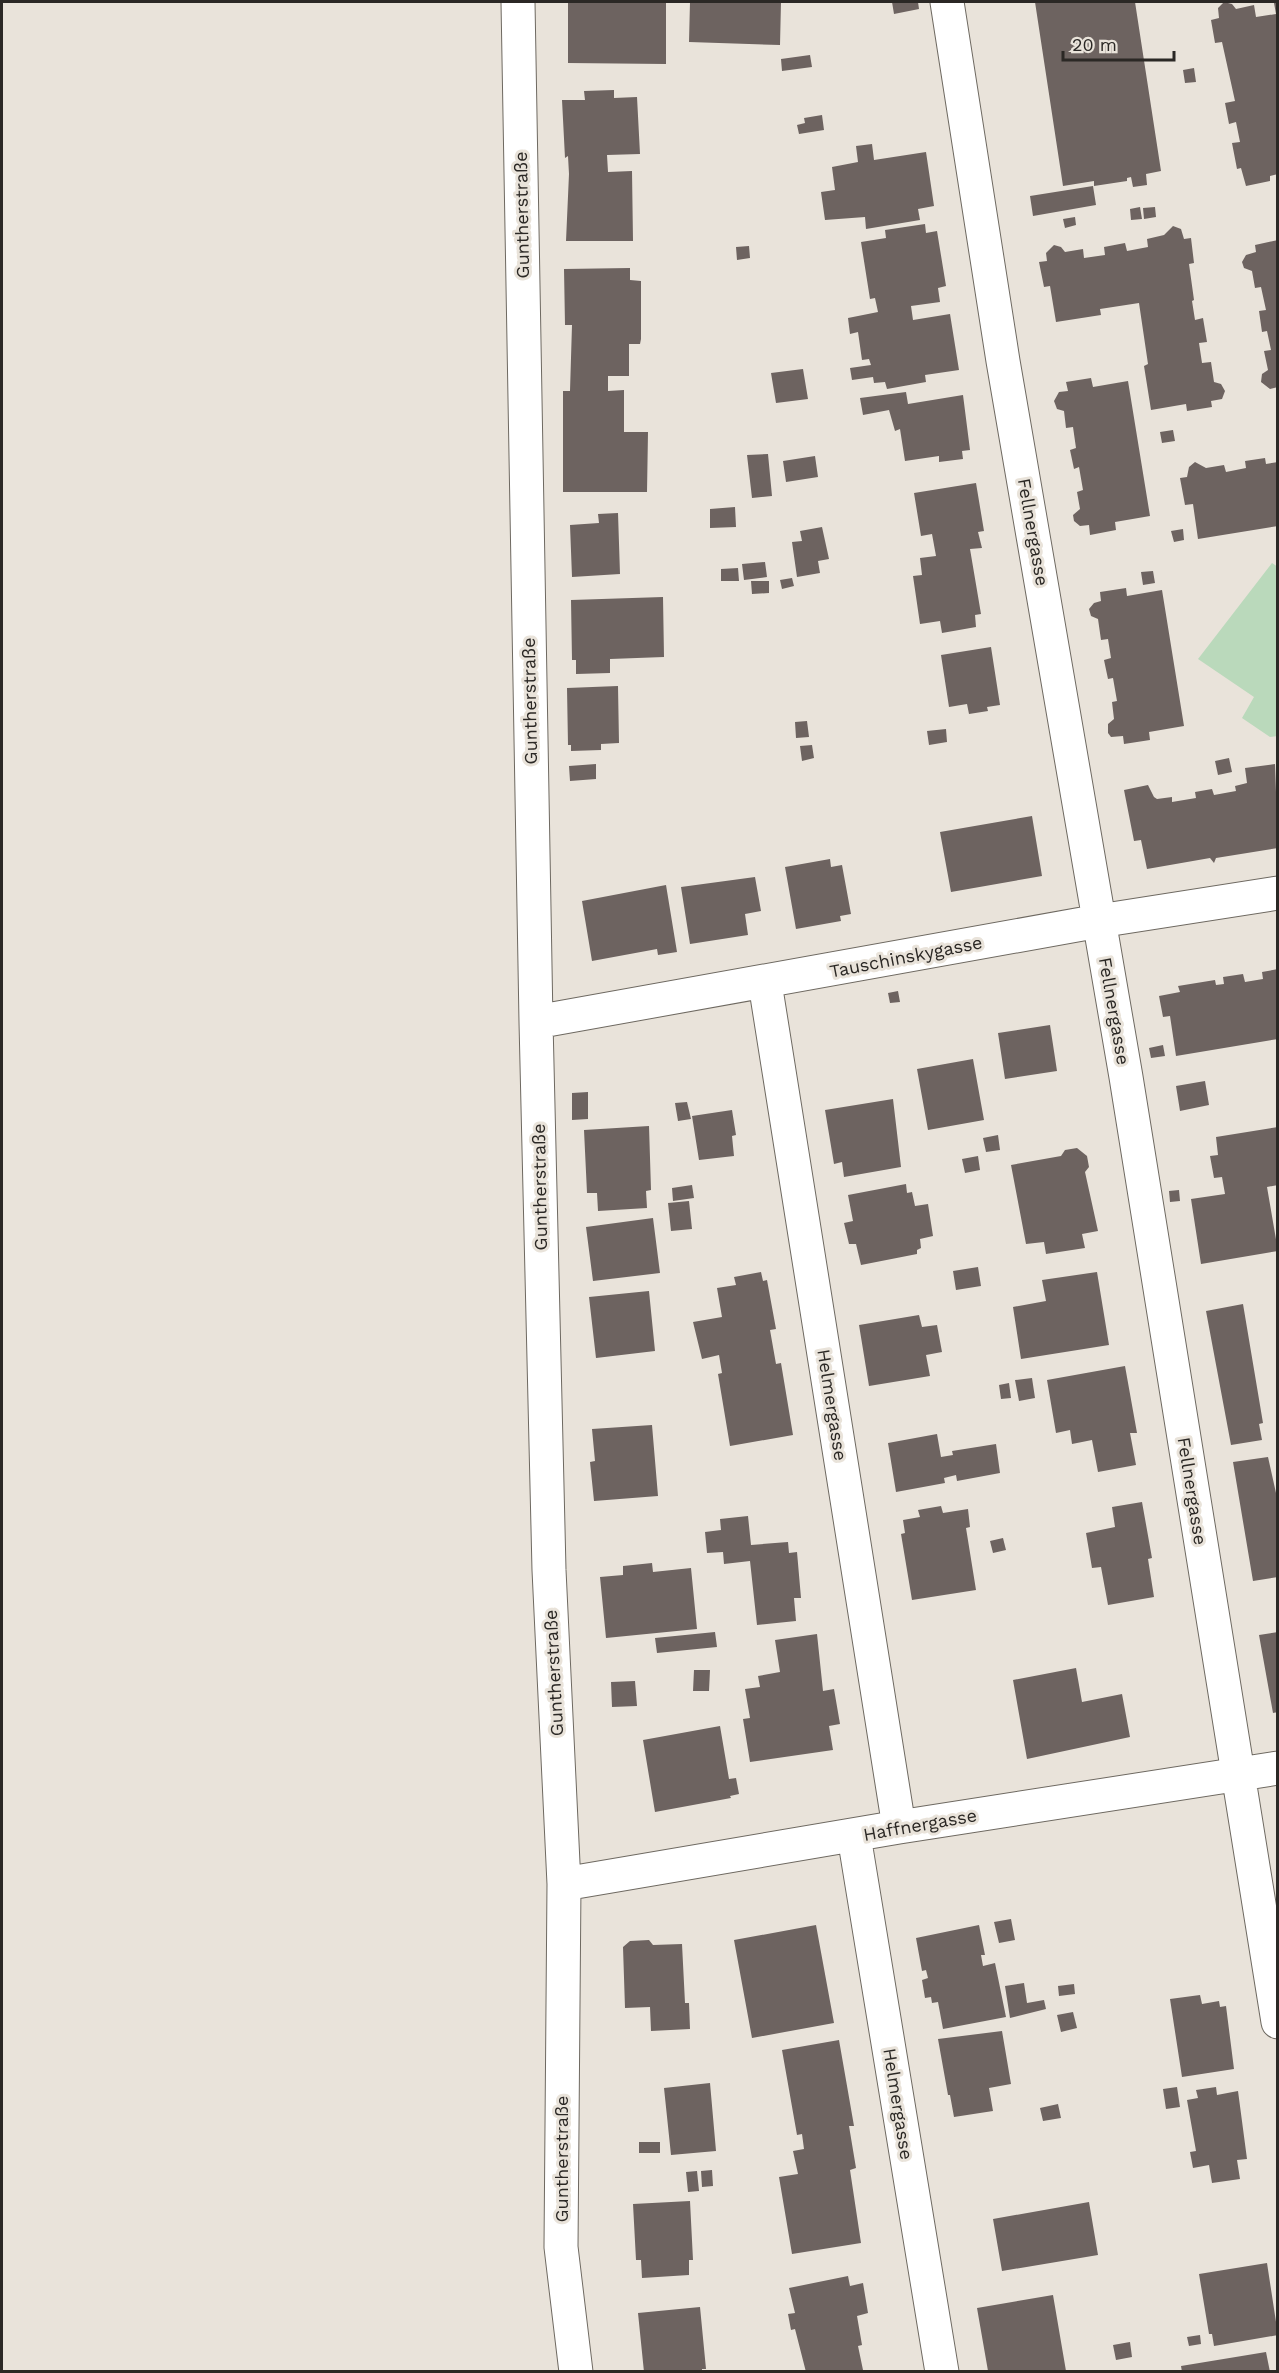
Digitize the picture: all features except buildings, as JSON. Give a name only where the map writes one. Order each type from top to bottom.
[{"type":"street","name":"Guntherstraße","points":[[518,2],[536,1022],[549,1570],[564,1884],[561,2247],[576,2372]]},
{"type":"street","name":"Fellnergasse","points":[[947,2],[1003,361],[1098,921],[1278,2022]]},
{"type":"street","name":"Tauschinskygasse","points":[[536,1022],[765,983],[1098,921],[1278,893]]},
{"type":"street","name":"Helmergasse","points":[[765,983],[899,1827]]},
{"type":"street","name":"Haffnergasse","points":[[564,1884],[899,1827],[1278,1768]]},
{"type":"street","name":"Helmergasse","points":[[854,1836],[942,2372]]},
{"type":"green space","points":[[1272,563],[1278,567],[1278,736],[1270,737],[1242,718],[1254,697],[1198,659]]}]
